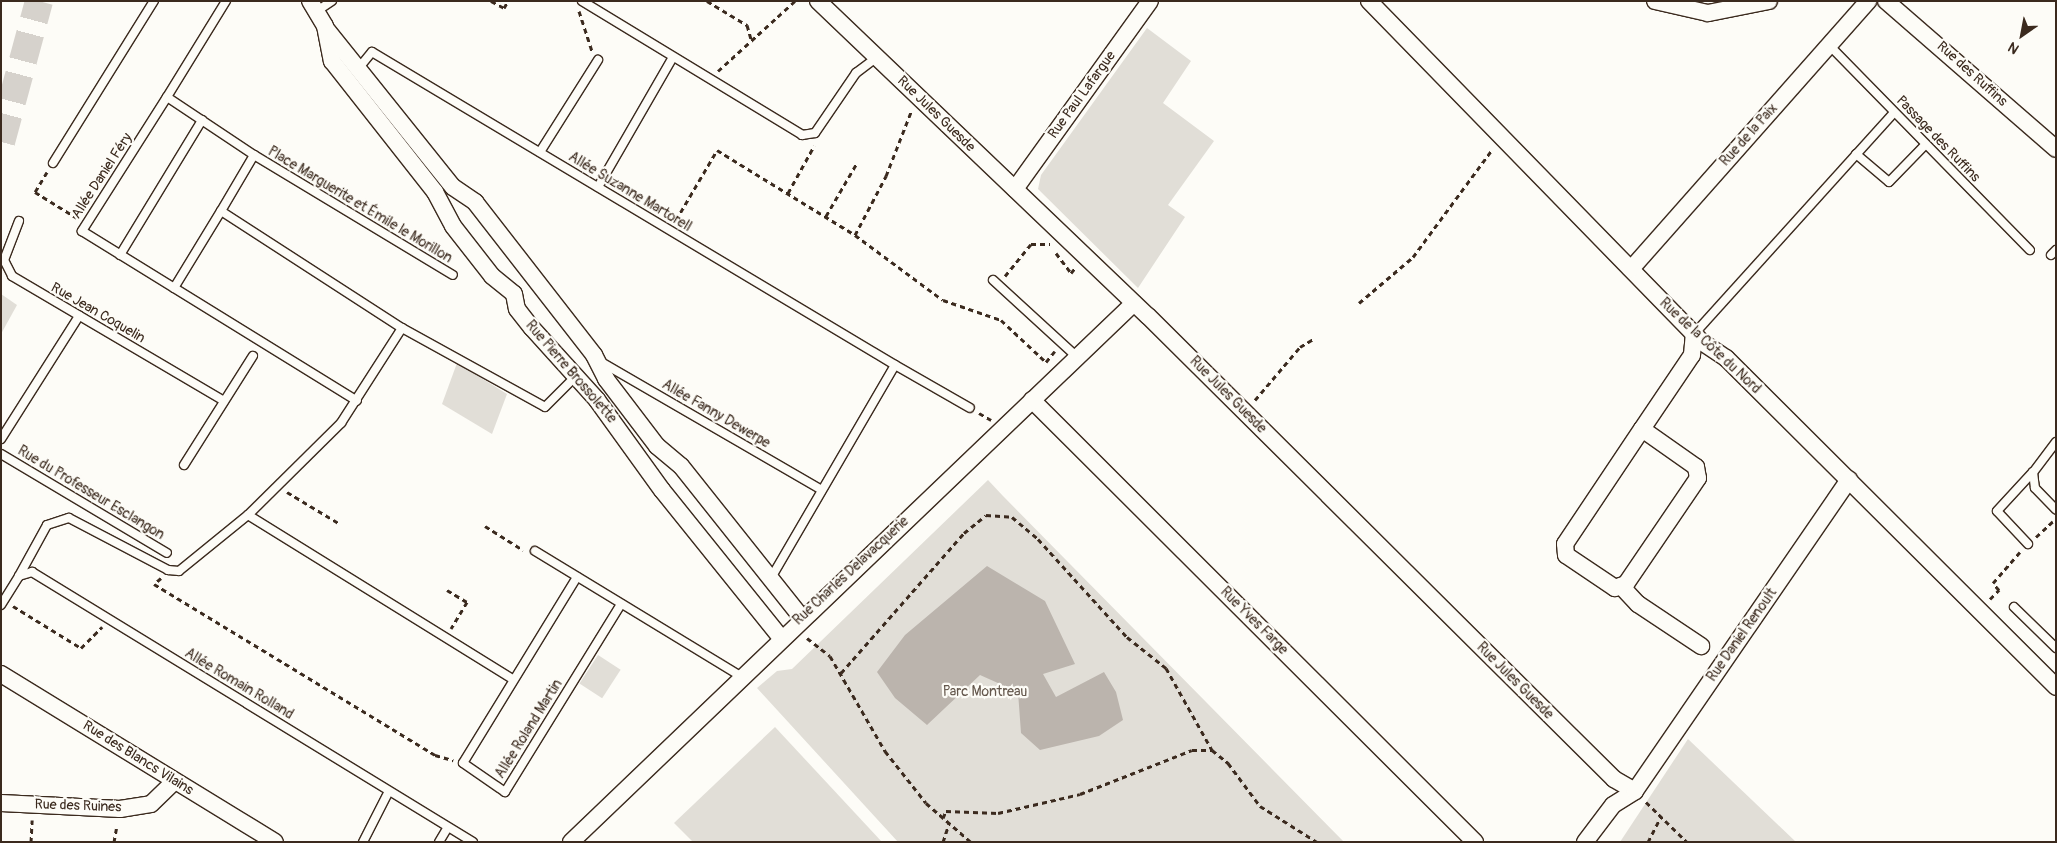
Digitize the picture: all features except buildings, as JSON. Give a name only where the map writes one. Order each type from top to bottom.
[{"type":"street","name":"Rue Jules Guesde","points":[[818,1],[1134,303],[1614,779],[1635,791]]},
{"type":"street","name":"Rue Paul Lafargue","points":[[1015,189],[1150,1]]},
{"type":"street","name":"Rue de la Côte du Nord","points":[[1369,1],[1502,135],[1694,334],[1726,358],[2056,687]]},
{"type":"street","points":[[1655,1],[1708,13],[1769,1]]},
{"type":"street","name":"Rue de la Paix","points":[[1631,269],[1868,1]]},
{"type":"street","name":"Rue des Ruffins","points":[[1886,1],[2056,149]]},
{"type":"street","name":"Rue Pierre Brossolette","points":[[313,6],[324,26],[453,187],[475,202],[596,360],[657,446],[681,466],[771,578],[791,627]]},
{"type":"street","name":"Rue Pierre Brossolette","points":[[324,26],[332,61],[435,192],[453,226],[483,264],[514,294],[510,309],[514,317],[532,328],[574,378],[597,400],[662,490],[791,627]]},
{"type":"street","points":[[514,294],[528,284],[539,285]]},
{"type":"street","name":"Rue Charles Delavacquerie","points":[[571,842],[742,677],[791,627],[1134,303]]},
{"type":"street","points":[[1642,429],[1696,468],[1698,478],[1621,586],[1615,588],[1566,555],[1565,544],[1642,429],[1695,350],[1694,334]]},
{"type":"street","name":"Rue Yves Farge","points":[[1032,400],[1475,842]]},
{"type":"street","name":"Rue Daniel Renoult","points":[[1635,791],[1849,480]]},
{"type":"street","points":[[1621,586],[1638,604],[1701,646]]},
{"type":"street","name":"Rue des Blancs Vilains","points":[[1,674],[275,842]]},
{"type":"street","name":"Rue des Ruines","points":[[1,803],[120,809],[151,804],[175,781]]},
{"type":"street","points":[[1585,842],[1613,805],[1635,791]]},
{"type":"lane","points":[[53,163],[154,1]]},
{"type":"lane","name":"Allée Daniel Féry","points":[[174,288],[82,231],[168,97],[226,1]]},
{"type":"lane","points":[[313,6],[332,1]]},
{"type":"lane","points":[[583,2],[672,59],[802,135],[815,133],[856,73],[877,58]]},
{"type":"lane","name":"Passage des Ruffins","points":[[1829,45],[2030,250]]},
{"type":"lane","name":"Allée Suzanne Martorell","points":[[358,69],[372,52],[895,365]]},
{"type":"lane","points":[[598,186],[672,59]]},
{"type":"lane","points":[[540,152],[598,60]]},
{"type":"lane","points":[[120,255],[202,120],[168,97]]},
{"type":"lane","points":[[1694,334],[1894,112]]},
{"type":"lane","name":"Place Marguerite et Émile le Morillon","points":[[202,120],[254,155],[453,275]]},
{"type":"lane","points":[[1856,154],[1889,182],[1925,145]]},
{"type":"lane","name":"Place Marguerite et Émile le Morillon","points":[[174,288],[254,155]]},
{"type":"lane","points":[[221,211],[402,328],[545,407],[574,378]]},
{"type":"lane","name":"Rue Jean Coquelin","points":[[19,221],[4,260],[12,276],[224,401]]},
{"type":"lane","points":[[996,282],[1077,357]]},
{"type":"lane","points":[[174,288],[357,401]]},
{"type":"lane","name":"Rue du Professeur Esclangon","points":[[1,439],[79,316]]},
{"type":"lane","points":[[3,603],[47,525],[69,518],[168,570],[179,571],[248,515],[275,485],[341,423],[357,401],[402,328]]},
{"type":"lane","points":[[184,465],[253,356]]},
{"type":"lane","name":"Allée Fanny Dewerpe","points":[[596,360],[822,490]]},
{"type":"lane","points":[[771,578],[895,365],[970,408]]},
{"type":"lane","points":[[2028,544],[1997,511],[2033,472],[2056,442]]},
{"type":"lane","name":"Rue du Professeur Esclangon","points":[[1,454],[168,553]]},
{"type":"lane","points":[[2033,472],[2035,488],[2056,510]]},
{"type":"lane","points":[[248,515],[512,679]]},
{"type":"lane","points":[[535,551],[742,677]]},
{"type":"lane","name":"Allée Romain Rolland","points":[[19,576],[32,572],[473,842]]},
{"type":"lane","points":[[463,763],[512,679],[577,577]]},
{"type":"lane","name":"Allée Roland Martin","points":[[463,763],[505,792],[621,604]]},
{"type":"lane","points":[[2014,607],[2056,648]]},
{"type":"lane","points":[[363,842],[389,791]]},
{"type":"lane","points":[[439,842],[448,827]]},
{"type":"path","points":[[491,1],[504,8],[508,1]]},
{"type":"path","points":[[707,1],[747,26],[751,39]]},
{"type":"path","points":[[708,80],[795,1]]},
{"type":"path","points":[[583,2],[577,15],[593,49],[588,56]]},
{"type":"path","points":[[855,234],[886,176],[899,133],[922,100]]},
{"type":"path","points":[[788,193],[808,160],[815,133]]},
{"type":"path","points":[[1359,303],[1413,257],[1502,135]]},
{"type":"path","points":[[670,230],[717,150],[855,234],[943,300],[1001,320],[1046,362],[1062,344]]},
{"type":"path","points":[[53,163],[35,192],[86,224]]},
{"type":"path","points":[[826,216],[857,164]]},
{"type":"path","points":[[996,282],[1030,244],[1050,243]]},
{"type":"path","points":[[1241,408],[1247,401],[1252,405],[1300,347],[1315,338]]},
{"type":"path","points":[[275,485],[340,524]]},
{"type":"path","points":[[841,673],[964,533],[986,515],[1012,516],[1038,539],[1127,637],[1166,668],[1212,750],[1228,763],[1260,806],[1317,842]]},
{"type":"path","points":[[1979,610],[1999,590],[1993,584],[2028,544],[2056,518]]},
{"type":"path","points":[[485,526],[532,556],[535,551]]},
{"type":"path","points":[[168,570],[154,584],[435,754],[463,763]]},
{"type":"path","points":[[446,638],[467,602],[447,590]]},
{"type":"path","points":[[3,603],[81,648],[110,619]]},
{"type":"path","points":[[791,627],[830,656],[885,751],[943,818],[971,842]]},
{"type":"path","points":[[943,818],[946,811],[998,814],[1080,794],[1192,750],[1212,750]]},
{"type":"path","points":[[31,842],[33,805]]},
{"type":"path","points":[[1648,842],[1661,816],[1687,842]]},
{"type":"path","points":[[943,842],[949,823]]},
{"type":"green space","points":[[1147,28],[1191,61],[1163,103],[1214,141],[1168,205],[1185,217],[1138,288],[1038,189],[1041,175]]},
{"type":"green space","points":[[1,294],[17,305],[1,334]]},
{"type":"green space","points":[[457,363],[507,394],[492,434],[442,404]]},
{"type":"green space","name":"Parc Montreau","points":[[988,480],[1344,842],[898,842],[757,688],[777,671],[792,669]]},
{"type":"green space","points":[[598,655],[621,670],[602,698],[579,684]]},
{"type":"green space","points":[[775,727],[882,842],[693,842],[674,823]]},
{"type":"green space","points":[[1688,739],[1796,842],[1620,842]]},
{"type":"shaded area","points":[[987,566],[1045,601],[1075,664],[1043,674],[1056,697],[1104,672],[1116,692],[1123,720],[1099,736],[1040,750],[1021,733],[1018,692],[980,675],[927,725],[895,698],[877,672],[905,635]]},
{"type":"tunnel","points":[[1,142],[39,1]]}]
